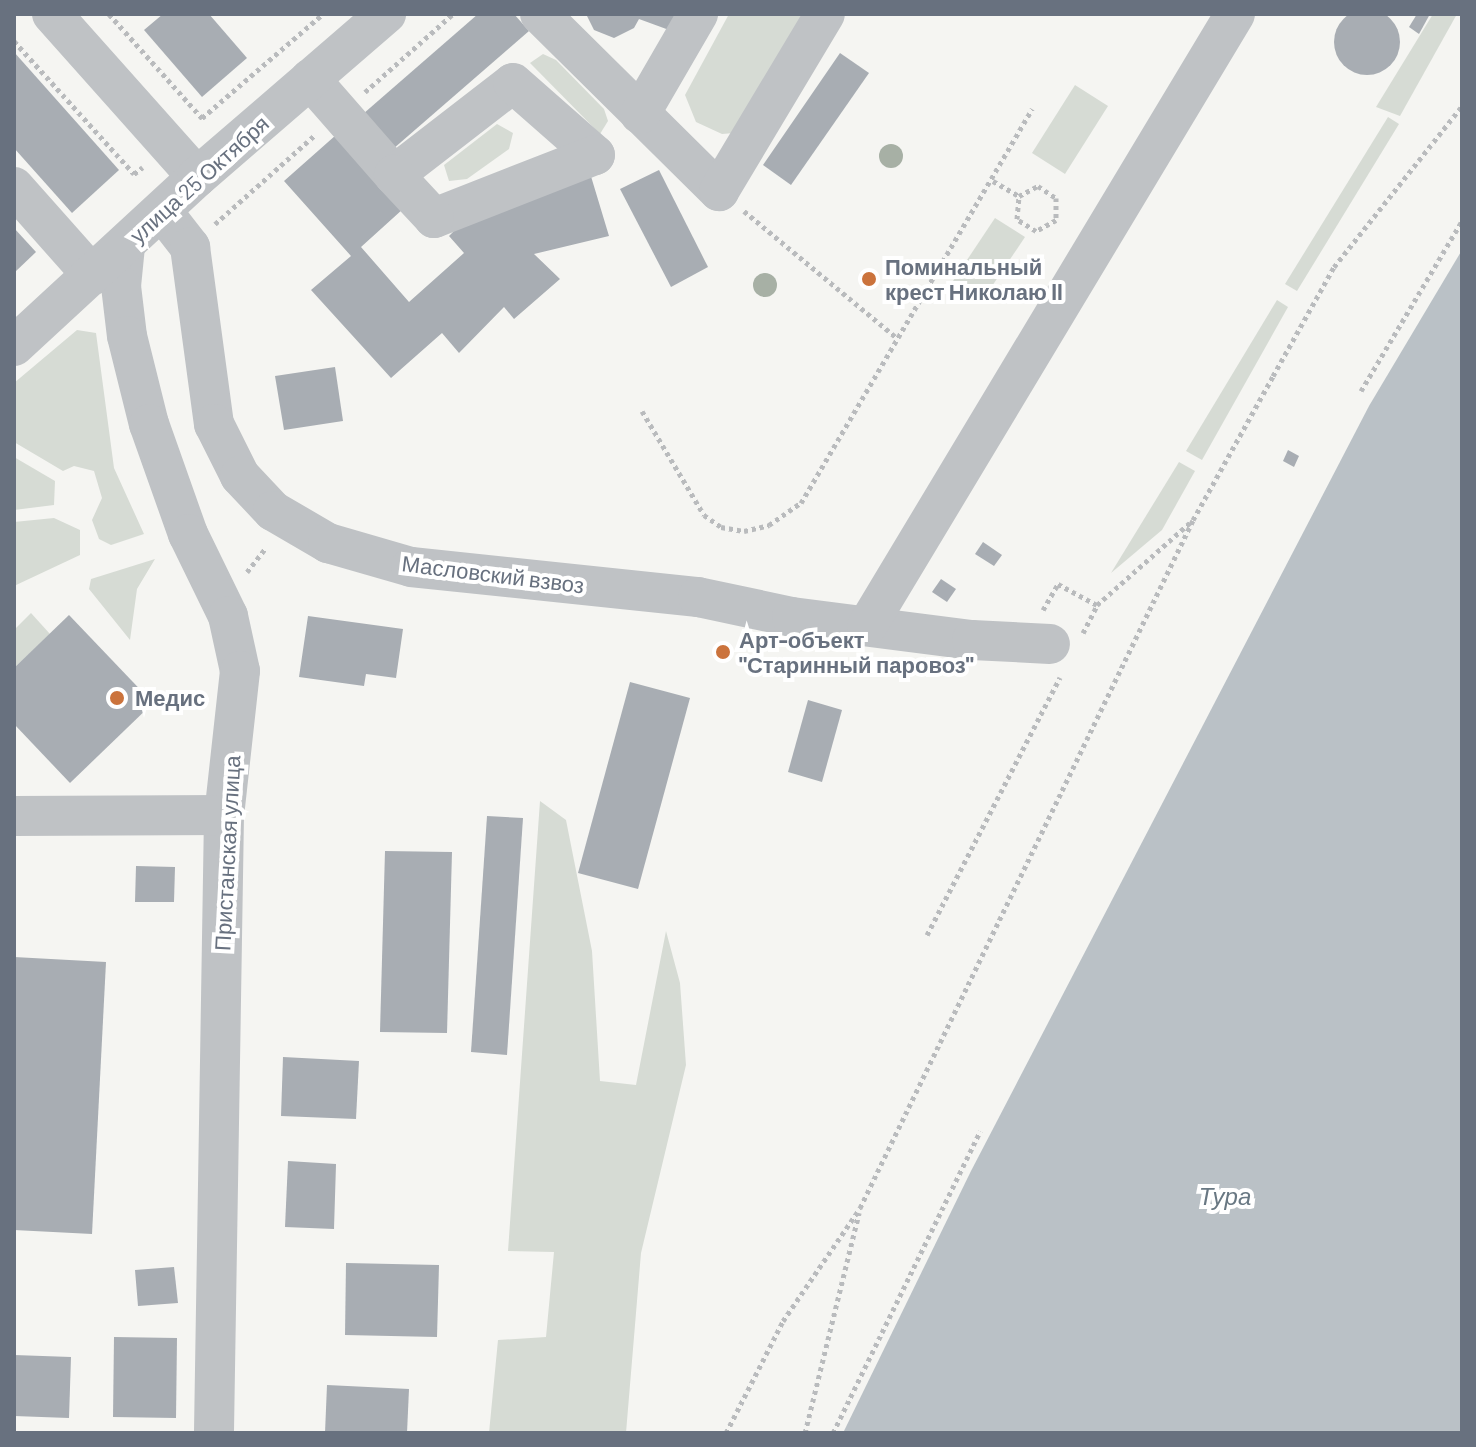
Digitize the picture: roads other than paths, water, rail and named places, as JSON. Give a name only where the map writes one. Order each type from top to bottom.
[{"type":"street","points":[[52,14],[197,177]]},
{"type":"street","points":[[540,14],[719,191],[825,14]]},
{"type":"street","points":[[640,114],[698,14]]},
{"type":"street","points":[[867,626],[1235,14]]},
{"type":"street","name":"улица 25 Октября","points":[[14,346],[197,177],[310,79],[367,20]]},
{"type":"street","points":[[310,79],[394,175]]},
{"type":"street","points":[[14,187],[92,275]]},
{"type":"street","name":"Масловский взвоз","points":[[162,211],[190,247],[214,424],[240,476],[273,511],[328,543],[411,567],[698,597],[867,626],[1056,647]]},
{"type":"street","name":"Пристанская улица","points":[[125,246],[121,286],[127,336],[149,424],[188,534],[228,616],[240,671],[224,815],[214,1433]]},
{"type":"street","points":[[14,816],[224,815]]},
{"type":"water","name":"Тура","points":[[1462,250],[1462,1433],[843,1433],[971,1171],[1369,406]]},
{"type":"place","name":"Поминальный крест Николаю II","points":[[869,279]]},
{"type":"place","name":"Арт-объект \"Старинный паровоз\"","points":[[723,652]]},
{"type":"place","name":"Медис","points":[[117,698]]}]
